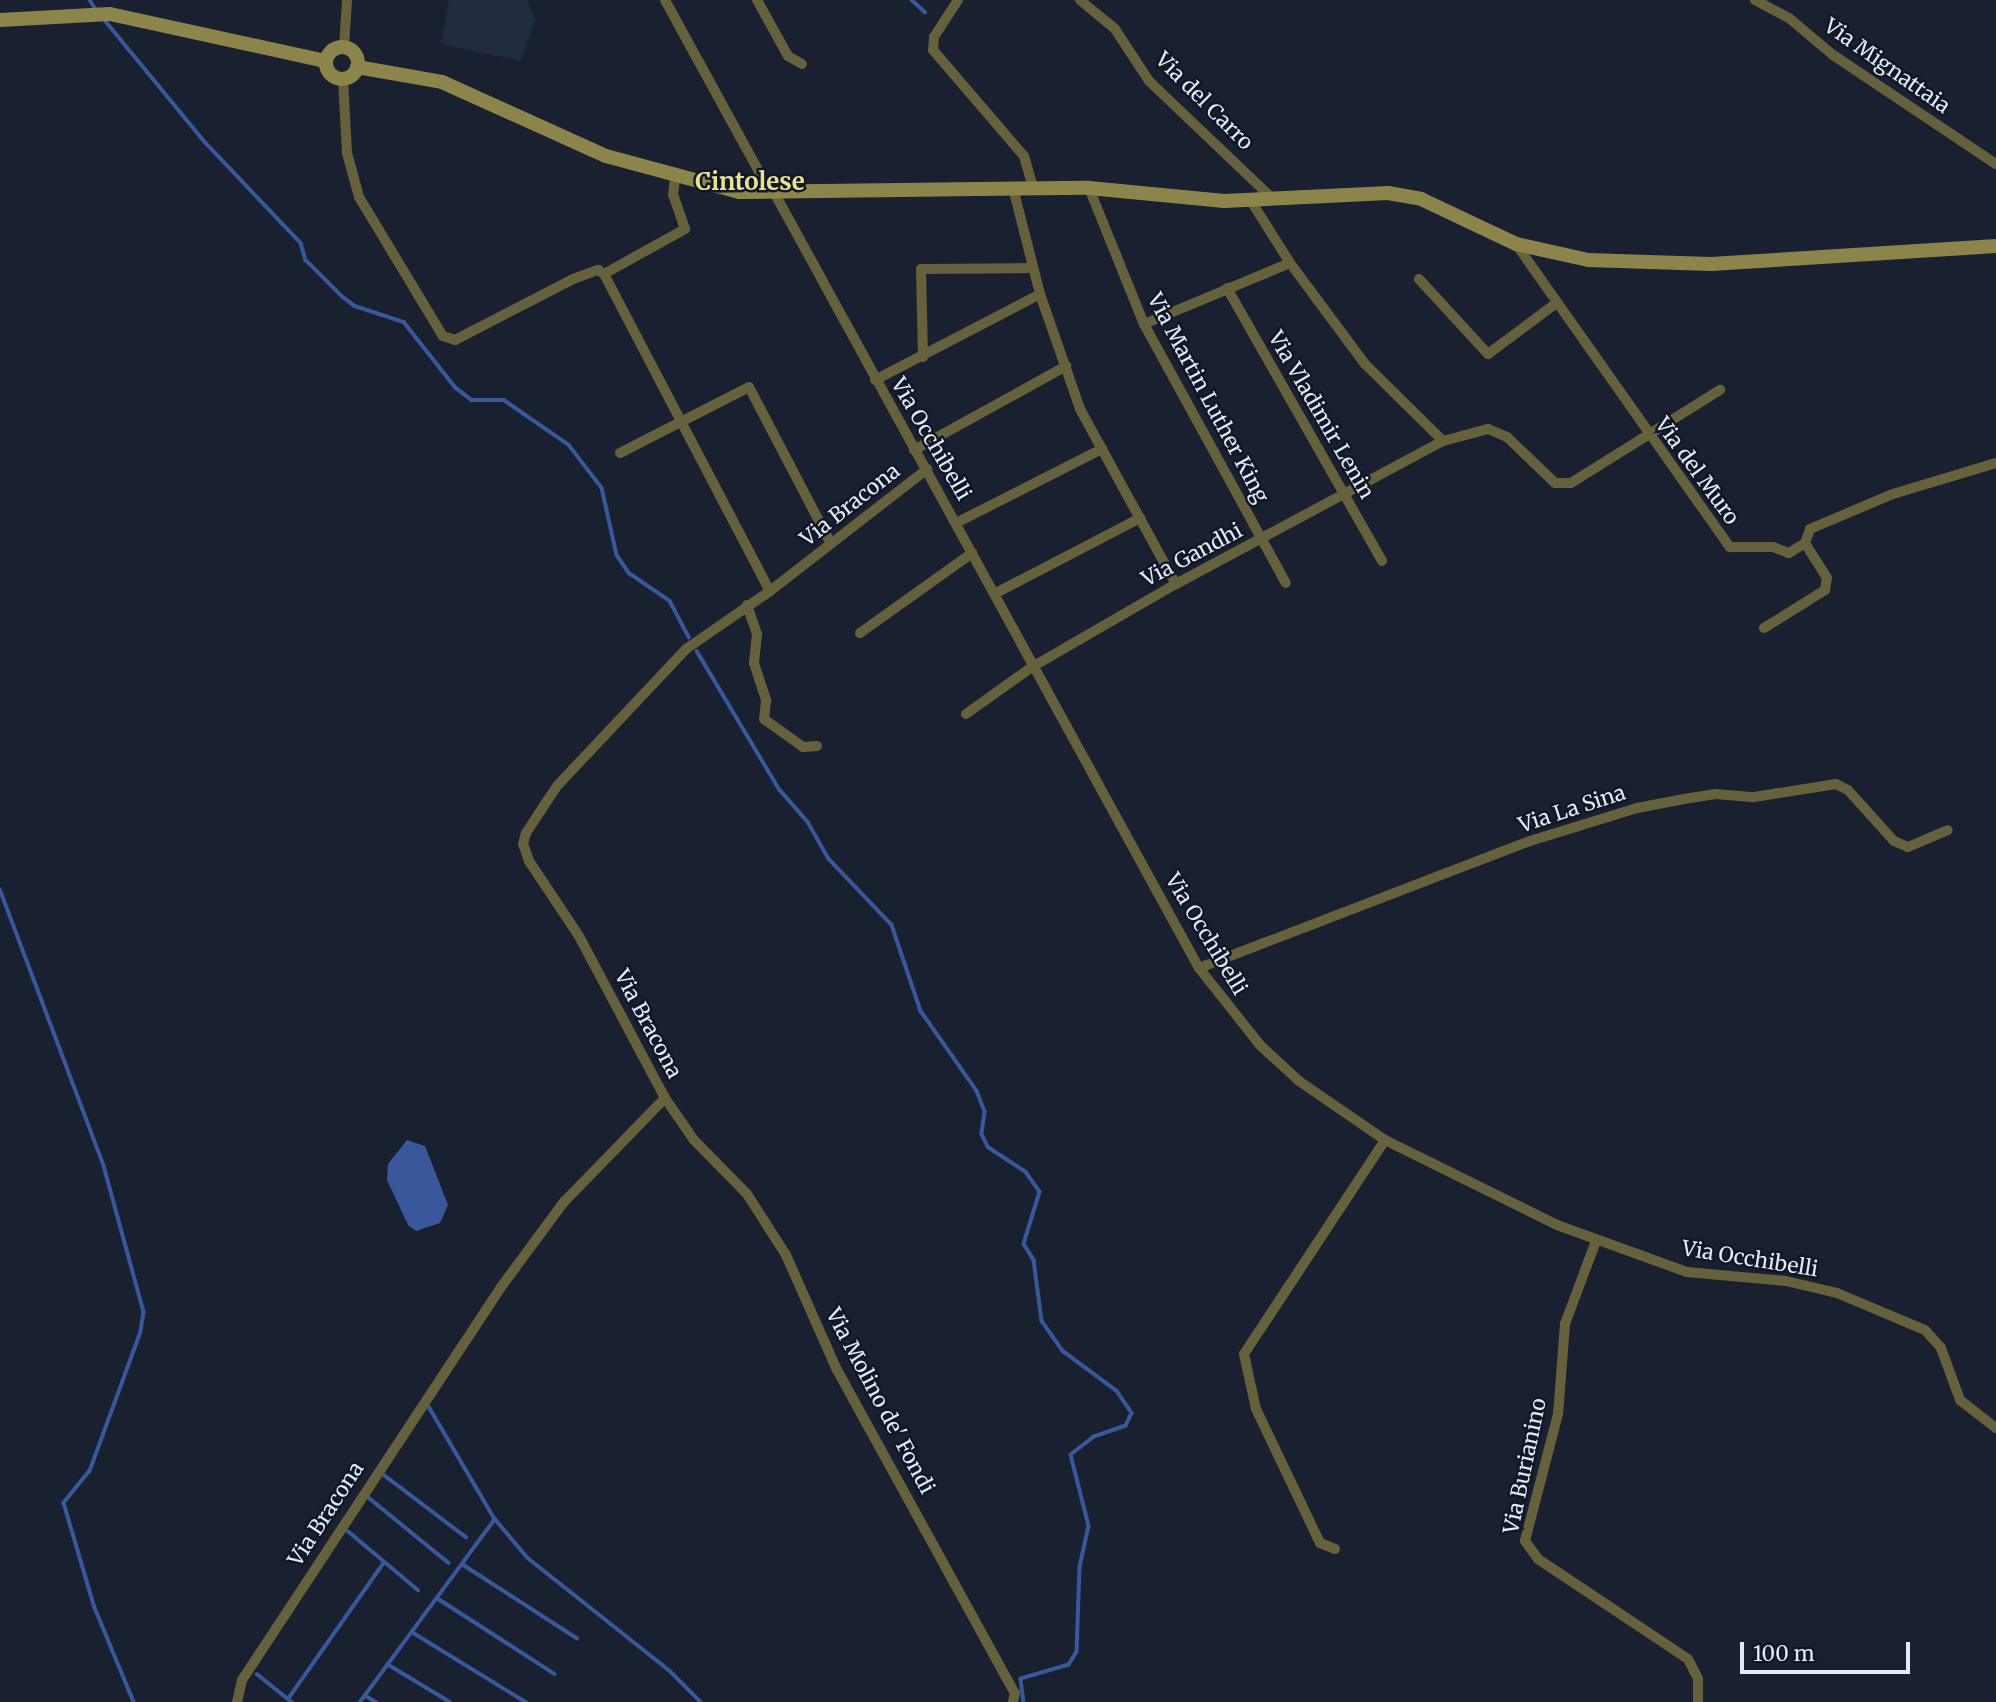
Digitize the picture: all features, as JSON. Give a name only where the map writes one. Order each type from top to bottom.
[{"type":"street","points":[[344,47],[347,0]]},
{"type":"street","name":"Via Occhibelli","points":[[665,0],[770,193],[927,469],[1032,667],[1199,968],[1234,1016],[1299,1081],[1385,1140],[1473,1186],[1596,1241],[1687,1272],[1786,1281],[1837,1293],[1925,1330],[1941,1348],[1961,1400],[1996,1428]]},
{"type":"street","points":[[757,0],[788,56],[802,64]]},
{"type":"street","points":[[958,0],[932,46],[1024,156],[1032,188]]},
{"type":"street","name":"Via del Carro","points":[[1080,0],[1115,29],[1149,81],[1273,199]]},
{"type":"street","name":"Via Mignattaia","points":[[1755,0],[1789,18],[1833,55],[1996,164]]},
{"type":"street","points":[[0,20],[110,14],[326,61]]},
{"type":"street","points":[[326,61],[334,49],[344,47],[353,52],[358,67]]},
{"type":"street","points":[[326,61],[330,74],[343,79]]},
{"type":"street","points":[[343,79],[358,67],[442,82],[606,156],[674,178],[739,192],[1089,188],[1251,201],[1388,193],[1421,199],[1516,244],[1588,260],[1711,264],[1996,246]]},
{"type":"street","points":[[343,79],[347,153],[359,197],[443,336],[456,340],[573,279],[598,270],[604,274],[770,592]]},
{"type":"street","points":[[604,274],[685,229],[673,195],[674,178]]},
{"type":"street","points":[[1013,188],[1032,268],[1080,409],[1176,584]]},
{"type":"street","name":"Via Martin Luther King","points":[[1089,188],[1144,324],[1286,583]]},
{"type":"street","points":[[1251,201],[1290,263],[1365,364],[1443,440]]},
{"type":"street","name":"Via del Muro","points":[[1516,244],[1647,435],[1730,547],[1773,547],[1788,552],[1805,543]]},
{"type":"street","points":[[1144,324],[1290,263]]},
{"type":"street","points":[[923,356],[921,269],[1032,268]]},
{"type":"street","points":[[1419,279],[1488,354],[1555,304]]},
{"type":"street","name":"Via Vladimir Lenin","points":[[1227,288],[1382,561]]},
{"type":"street","points":[[875,380],[1040,294]]},
{"type":"street","points":[[914,450],[1066,366]]},
{"type":"street","points":[[620,453],[749,387],[831,544]]},
{"type":"street","name":"Via Gandhi","points":[[966,714],[1032,667],[1176,584],[1342,492],[1443,440],[1488,429],[1507,436],[1555,483],[1571,483],[1720,390]]},
{"type":"street","points":[[956,523],[1102,449]]},
{"type":"street","points":[[1764,628],[1825,590],[1827,578],[1805,543],[1810,529],[1893,494],[1996,463]]},
{"type":"street","name":"Via Bracona","points":[[237,1702],[242,1680],[501,1287],[564,1202],[665,1098],[585,948],[529,861],[523,844],[537,813],[569,773],[686,649],[747,605],[770,592],[927,469]]},
{"type":"street","points":[[994,594],[1140,518]]},
{"type":"street","points":[[860,633],[972,553]]},
{"type":"street","points":[[747,605],[757,634],[754,663],[766,701],[764,719],[803,747],[817,746]]},
{"type":"street","name":"Via La Sina","points":[[1199,968],[1530,841],[1637,808],[1684,799],[1716,794],[1754,797],[1836,784],[1848,790],[1894,841],[1908,847],[1948,830]]},
{"type":"street","name":"Via Molino de' Fondi","points":[[665,1098],[694,1140],[747,1195],[786,1255],[836,1368],[1014,1698],[1023,1702]]},
{"type":"street","points":[[1335,1549],[1320,1543],[1256,1409],[1244,1353],[1385,1140]]},
{"type":"street","name":"Via Burianino","points":[[1596,1241],[1565,1324],[1558,1414],[1525,1541],[1538,1559],[1688,1659],[1698,1679],[1698,1702]]},
{"type":"shaded area","points":[[449,0],[527,0],[535,19],[521,61],[441,44]]},
{"type":"water","points":[[407,1140],[425,1146],[448,1205],[440,1223],[416,1231],[408,1225],[387,1180],[388,1164]]},
{"type":"waterway","points":[[90,0],[97,11]]},
{"type":"waterway","points":[[912,0],[925,12]]},
{"type":"waterway","points":[[104,19],[205,142],[301,243],[306,260],[343,297],[355,306],[404,322],[456,388],[472,400],[504,400],[569,445],[602,488],[617,555],[629,573],[670,601],[689,637]]},
{"type":"waterway","points":[[697,651],[780,790],[808,822],[829,859],[892,925],[921,1011],[977,1091],[985,1112],[982,1134],[988,1147],[1026,1172],[1040,1192],[1024,1244],[1034,1260],[1042,1321],[1063,1351],[1117,1391],[1132,1413],[1126,1426],[1094,1437],[1071,1455],[1089,1526],[1080,1567],[1077,1652],[1069,1665],[1021,1679],[1024,1702]]},
{"type":"waterway","points":[[0,889],[104,1166],[144,1312],[141,1332],[90,1471],[64,1503],[95,1608],[134,1702]]},
{"type":"waterway","points":[[428,1405],[495,1519],[528,1558],[669,1670],[701,1702]]},
{"type":"waterway","points":[[384,1475],[466,1537]]},
{"type":"waterway","points":[[368,1497],[449,1563]]},
{"type":"waterway","points":[[360,1702],[495,1519]]},
{"type":"waterway","points":[[348,1531],[418,1590]]},
{"type":"waterway","points":[[288,1699],[383,1564]]},
{"type":"waterway","points":[[462,1564],[577,1638]]},
{"type":"waterway","points":[[437,1598],[555,1674]]},
{"type":"waterway","points":[[412,1632],[526,1702]]},
{"type":"waterway","points":[[389,1665],[450,1702]]},
{"type":"waterway","points":[[257,1674],[292,1702]]},
{"type":"waterway","points":[[366,1696],[376,1702]]},
{"type":"district","name":"Cintolese","points":[[750,182]]}]
